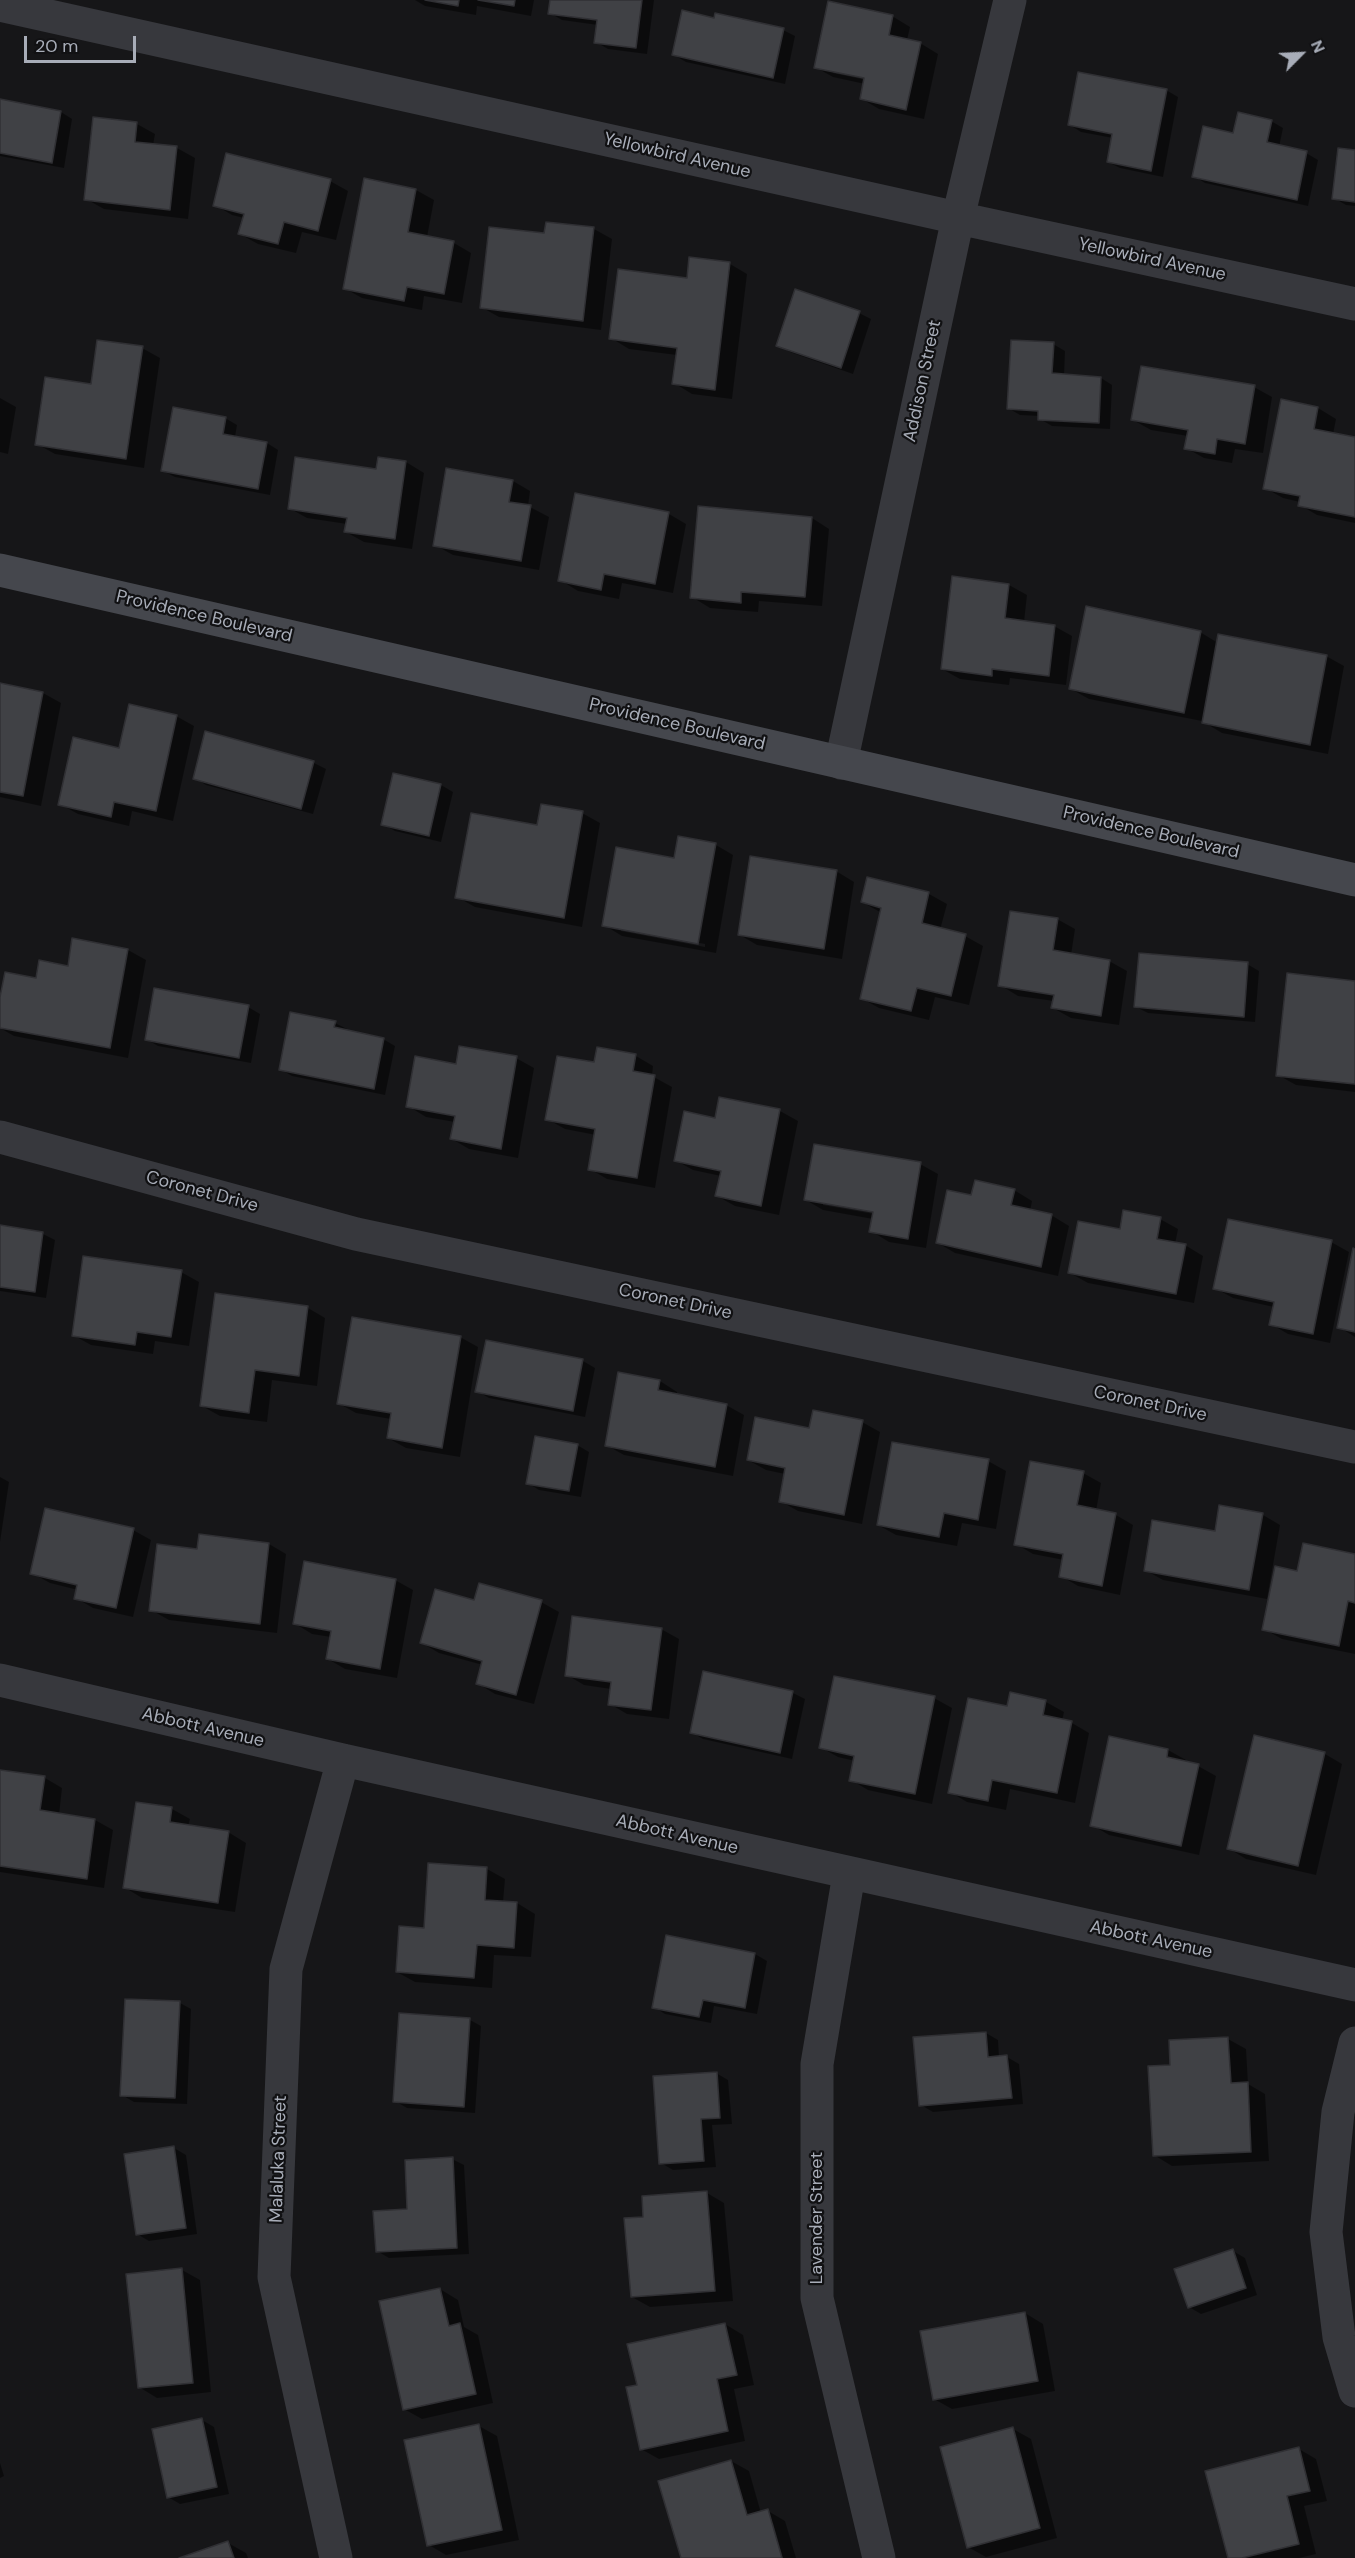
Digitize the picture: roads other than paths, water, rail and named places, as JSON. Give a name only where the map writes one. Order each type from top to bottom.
[{"type":"main road","name":"Providence Boulevard","points":[[0,570],[1355,880]]},
{"type":"street","name":"Addison Street","points":[[841,763],[958,218],[1010,0]]},
{"type":"street","name":"Yellowbird Avenue","points":[[0,5],[1355,304]]},
{"type":"street","name":"Coronet Drive","points":[[0,1137],[356,1234],[1355,1447]]},
{"type":"street","name":"Abbott Avenue","points":[[0,1680],[849,1874],[1355,1985]]},
{"type":"street","name":"Malaluka Street","points":[[336,2558],[274,2277],[286,1969],[343,1760]]},
{"type":"street","name":"Lavender Street","points":[[849,1874],[817,2064],[817,2298],[879,2558]]},
{"type":"street","points":[[1355,2043],[1338,2112],[1326,2232],[1339,2337],[1355,2391]]}]
